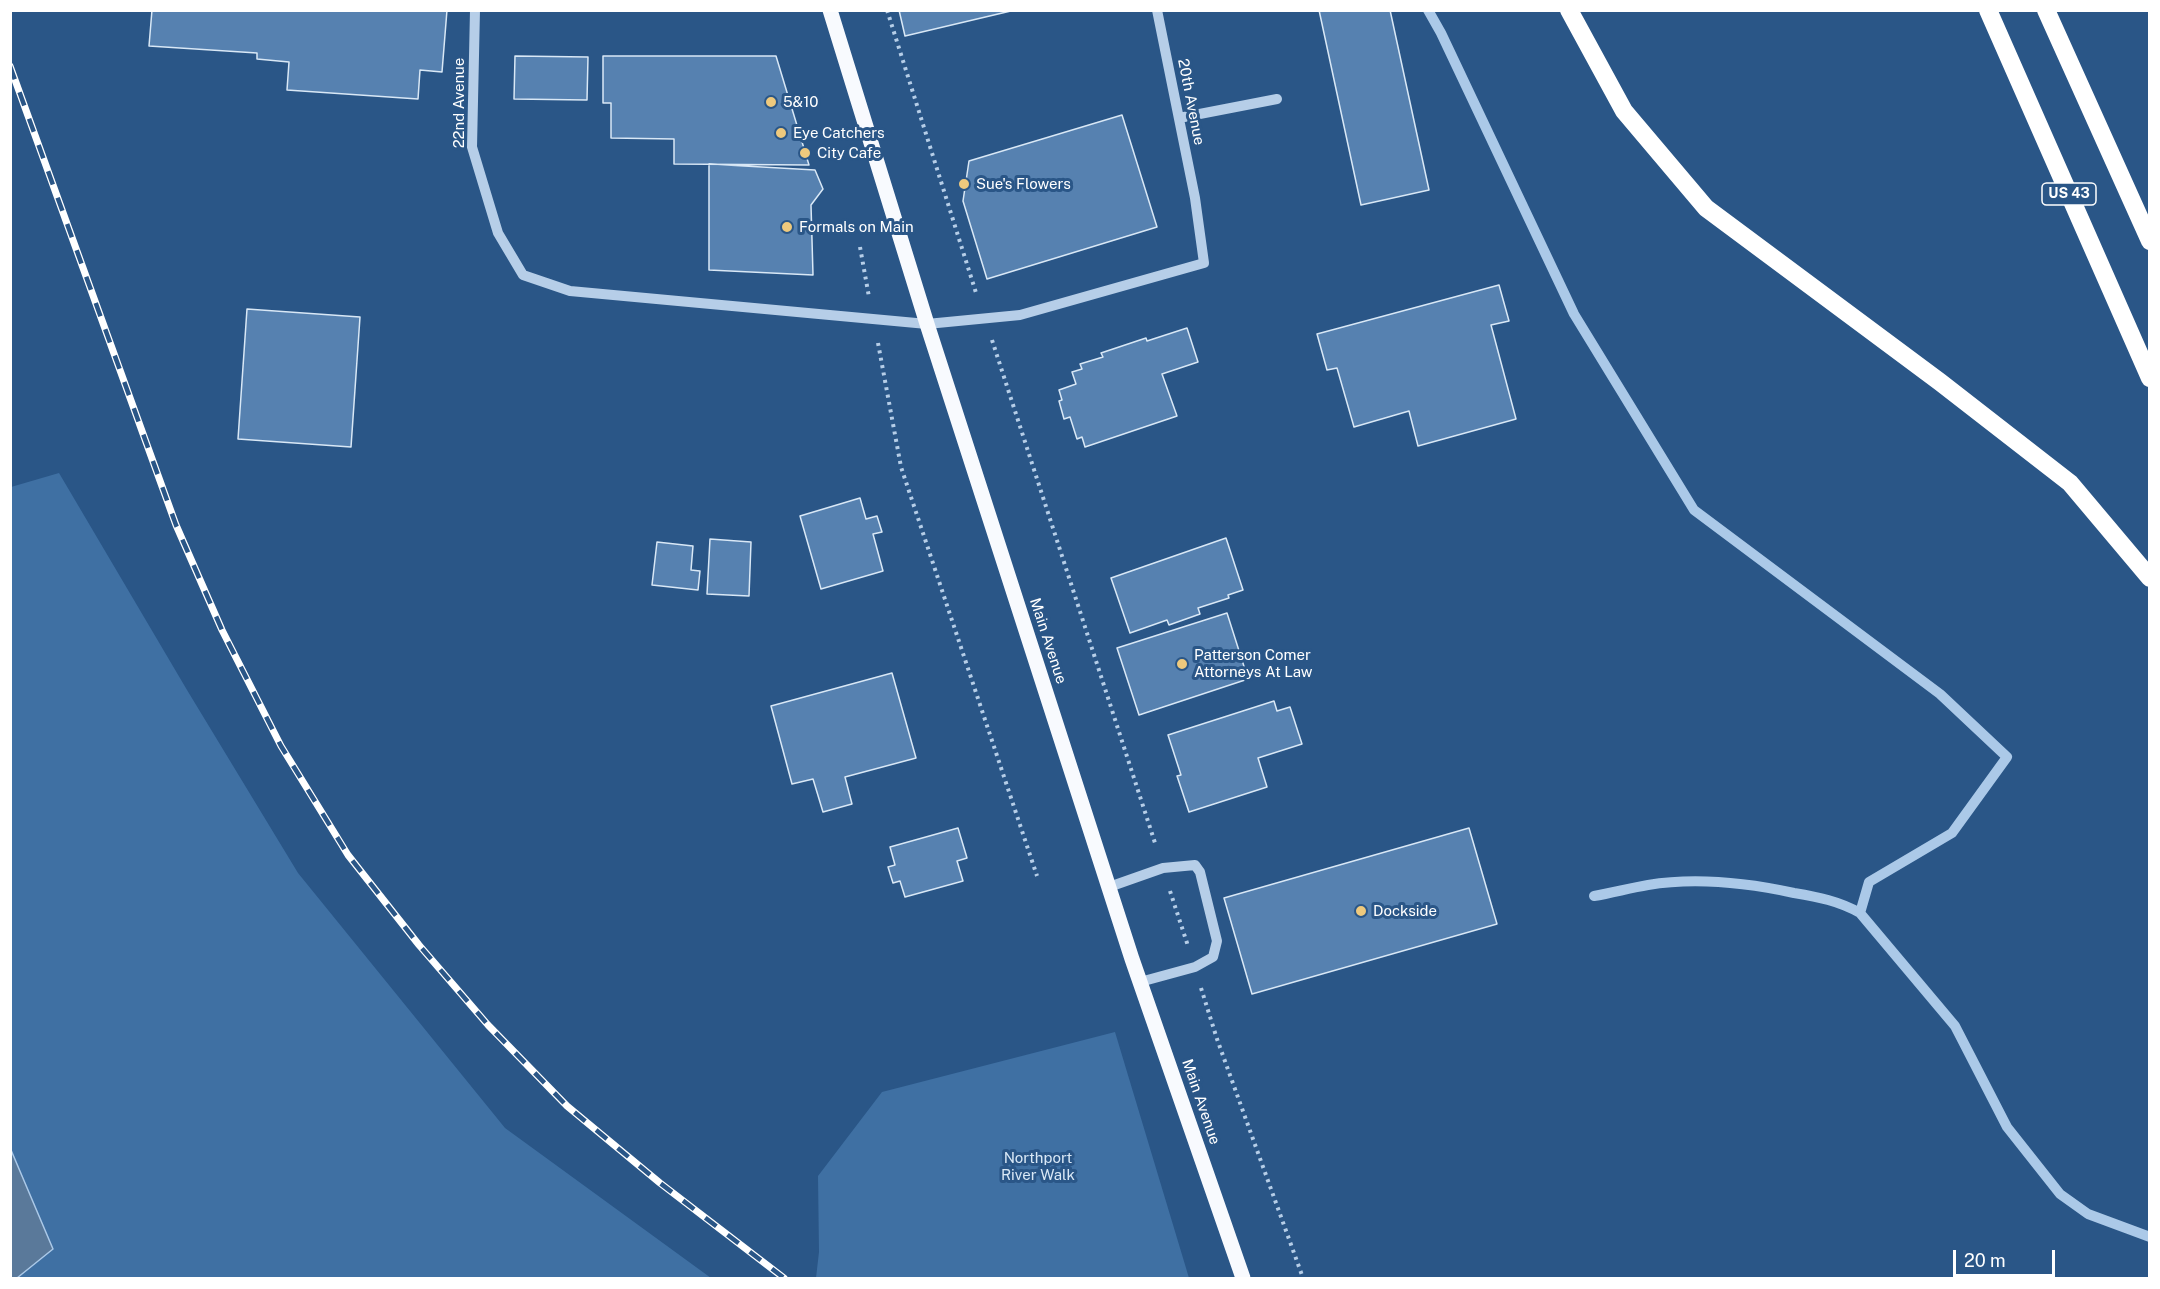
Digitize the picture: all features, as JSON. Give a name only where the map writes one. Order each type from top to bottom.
[{"type":"highway","points":[[1569,10],[1624,111],[1706,207],[1931,375],[2070,483],[2150,578]]},
{"type":"highway","name":"US 43","points":[[1988,10],[2150,378]]},
{"type":"highway","points":[[2046,10],[2150,241]]},
{"type":"main road","name":"Main Avenue","points":[[830,10],[927,324],[1109,887],[1243,1278]]},
{"type":"street","name":"22nd Avenue","points":[[475,10],[472,147],[496,227],[523,275],[570,291],[927,324],[984,318]]},
{"type":"street","name":"20th Avenue","points":[[984,318],[1020,315],[1204,263],[1195,198],[1157,10]]},
{"type":"street","points":[[1179,118],[1277,99]]},
{"type":"street","points":[[1109,887],[1163,868],[1195,865],[1200,872],[1217,941],[1213,957],[1195,967],[1140,982]]},
{"type":"path","points":[[887,10],[984,318],[1195,967],[1216,1039],[1303,1278]]},
{"type":"path","points":[[860,247],[901,466],[1037,876]]},
{"type":"green space","points":[[59,473],[298,873],[505,1128],[711,1278],[11,1278],[11,487]]},
{"type":"green space","name":"Northport River Walk","points":[[1115,1032],[1189,1278],[816,1278],[819,1252],[818,1176],[882,1092]]},
{"type":"shaded area","points":[[11,1150],[53,1249],[17,1278],[11,1278]]},
{"type":"building","points":[[152,10],[447,10],[442,72],[420,70],[418,99],[287,90],[289,62],[257,59],[257,53],[149,46]]},
{"type":"building","points":[[899,10],[1015,10],[905,36]]},
{"type":"building","points":[[1319,10],[1390,10],[1429,190],[1361,205]]},
{"type":"building","points":[[515,56],[588,57],[587,100],[514,99]]},
{"type":"building","points":[[603,56],[776,56],[809,165],[674,164],[674,139],[611,138],[611,103],[603,103]]},
{"type":"building","points":[[1122,115],[1157,227],[987,279],[963,201],[969,161]]},
{"type":"building","points":[[709,164],[815,170],[823,189],[811,205],[813,275],[709,270]]},
{"type":"building","points":[[1499,285],[1509,321],[1491,325],[1516,419],[1418,446],[1409,411],[1354,427],[1337,368],[1327,370],[1317,334]]},
{"type":"building","points":[[247,309],[360,317],[351,447],[238,439]]},
{"type":"building","points":[[1187,328],[1198,362],[1162,374],[1177,416],[1085,447],[1082,437],[1077,439],[1070,417],[1064,419],[1059,401],[1062,400],[1059,390],[1076,384],[1072,372],[1082,369],[1080,364],[1103,357],[1101,353],[1146,338],[1147,341]]},
{"type":"building","points":[[860,498],[866,519],[877,516],[882,532],[873,534],[883,571],[821,589],[800,516]]},
{"type":"building","points":[[1226,538],[1243,590],[1228,595],[1229,598],[1198,608],[1200,614],[1169,625],[1167,620],[1130,633],[1111,578]]},
{"type":"building","points":[[710,539],[751,542],[749,596],[707,594]]},
{"type":"building","points":[[657,542],[693,546],[691,570],[700,571],[698,590],[652,585]]},
{"type":"building","name":"Patterson Comer Attorneys At Law","points":[[1227,613],[1248,679],[1139,715],[1117,648]]},
{"type":"building","points":[[892,673],[916,758],[845,777],[852,804],[823,812],[813,779],[792,784],[771,706]]},
{"type":"building","points":[[1274,701],[1277,711],[1290,707],[1302,744],[1258,758],[1267,787],[1189,812],[1177,776],[1181,775],[1168,735]]},
{"type":"building","points":[[958,828],[967,858],[957,861],[963,881],[905,897],[900,881],[893,883],[888,867],[895,865],[890,847]]},
{"type":"building","name":"Dockside","points":[[1469,828],[1497,924],[1252,994],[1224,898]]},
{"type":"waterway","points":[[1428,10],[1574,314],[1694,510],[1940,694],[2007,757],[1952,833],[1869,882],[1860,913],[1955,1026],[2007,1127],[2060,1194],[2088,1214],[2150,1237]]},
{"type":"waterway","points":[[1594,896],[1666,883],[1722,882],[1759,886],[1820,898],[1836,902],[1860,913]]},
{"type":"railway","points":[[10,66],[176,525],[222,630],[281,746],[348,855],[419,945],[488,1025],[567,1106],[660,1183],[784,1278]]},
{"type":"place","name":"5&10","points":[[771,102]]},
{"type":"place","name":"Eye Catchers","points":[[781,133]]},
{"type":"place","name":"City Cafe","points":[[805,153]]},
{"type":"place","name":"Sue's Flowers","points":[[964,184]]},
{"type":"place","name":"Formals on Main","points":[[787,227]]},
{"type":"place","name":"Patterson Comer Attorneys At Law","points":[[1182,664]]},
{"type":"place","name":"Dockside","points":[[1361,911]]}]
